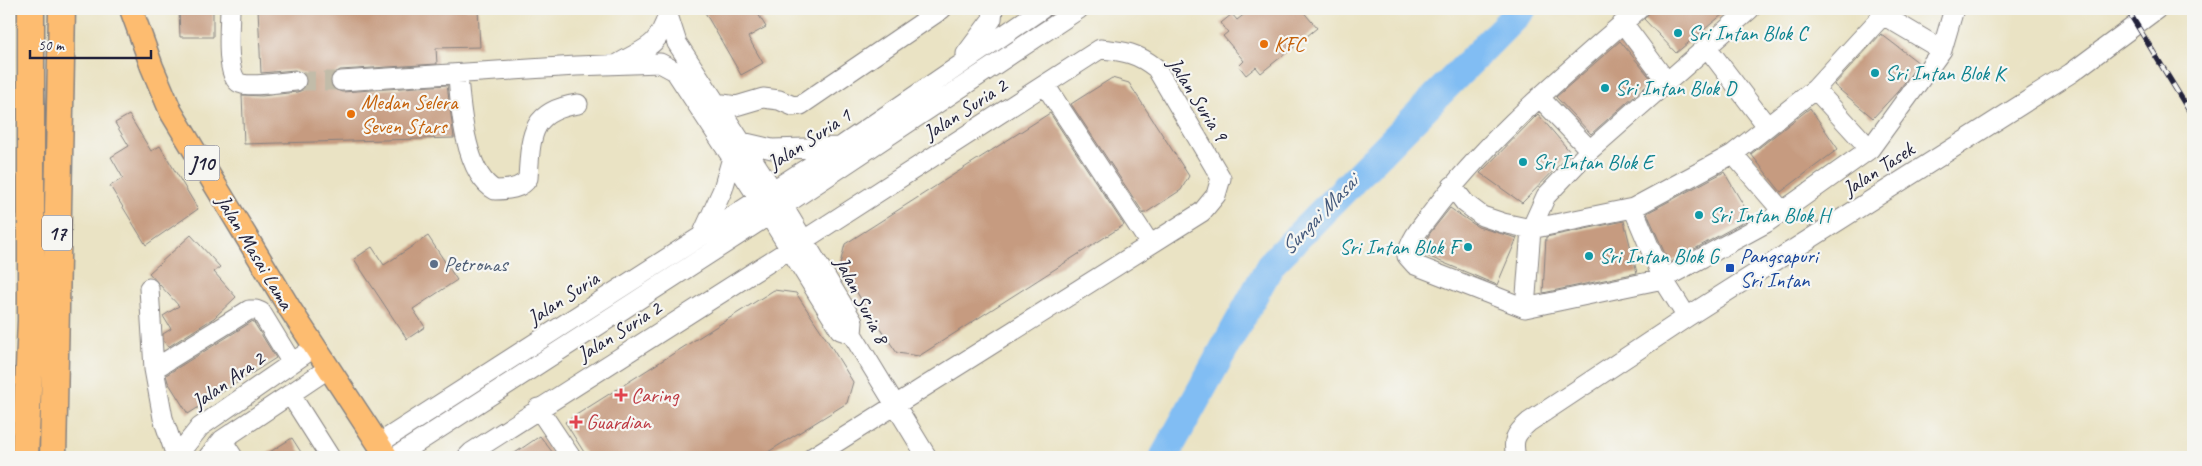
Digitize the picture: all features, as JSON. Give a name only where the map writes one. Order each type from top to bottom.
[{"type":"highway","name":"17","points":[[25,457],[31,321],[31,9]]},
{"type":"highway","name":"17","points":[[53,457],[62,9]]},
{"type":"main road","name":"Jalan Masai Lama","points":[[131,9],[170,112],[315,348],[387,453]]},
{"type":"street","points":[[230,9],[230,68],[233,79],[241,84],[296,81]]},
{"type":"street","points":[[716,103],[736,106],[763,98],[779,100],[793,106],[801,105],[942,9]]},
{"type":"street","points":[[956,67],[988,27],[992,19],[993,9]]},
{"type":"street","name":"Jalan Suria 1","points":[[668,12],[677,43],[716,103],[736,144],[766,194],[840,147],[1042,9]]},
{"type":"street","name":"Jalan Suria 1","points":[[712,252],[1079,9]]},
{"type":"street","points":[[1639,9],[1539,97],[1452,186],[1409,244],[1407,256],[1416,265],[1525,308],[1663,279],[1766,223],[1870,149],[1942,50],[1954,9]]},
{"type":"street","points":[[1525,308],[1531,229],[1546,196],[1590,150],[1749,9]]},
{"type":"street","name":"Jalan Tasek","points":[[1516,457],[1513,444],[1519,430],[1529,422],[1687,317],[2071,72],[2157,9]]},
{"type":"street","points":[[616,65],[652,46],[661,34],[668,12]]},
{"type":"street","points":[[1452,186],[1464,203],[1482,216],[1503,224],[1531,229],[1633,208],[1733,154],[1815,89],[1884,12],[1942,50]]},
{"type":"street","points":[[1623,23],[1667,82]]},
{"type":"street","points":[[1706,46],[1767,126]]},
{"type":"street","name":"Jalan Suria 2","points":[[470,455],[538,408],[1100,49]]},
{"type":"street","name":"Jalan Suria 9","points":[[1100,49],[1124,50],[1144,59],[1156,68],[1221,178],[1216,195],[1202,212],[1150,244]]},
{"type":"street","points":[[341,81],[576,66],[660,63],[675,71],[736,144],[772,149],[840,147]]},
{"type":"street","points":[[458,75],[462,118],[469,148],[478,171],[488,186],[495,190],[519,187],[525,184],[528,178],[532,136],[537,126],[559,107],[578,104]]},
{"type":"street","points":[[813,457],[1150,244],[1045,85]]},
{"type":"street","points":[[1815,89],[1870,149]]},
{"type":"street","points":[[1539,97],[1590,150]]},
{"type":"street","points":[[702,235],[723,189],[746,104]]},
{"type":"street","points":[[1733,154],[1783,212]]},
{"type":"street","name":"Jalan Suria 8","points":[[766,194],[797,244],[853,322],[852,334],[926,457]]},
{"type":"street","name":"Jalan Suria","points":[[387,453],[702,235],[766,194]]},
{"type":"street","points":[[1633,208],[1663,279],[1687,317]]},
{"type":"street","name":"Jalan Suria","points":[[387,453],[712,252]]},
{"type":"street","points":[[149,288],[154,369],[163,418],[176,457]]},
{"type":"street","points":[[154,369],[249,310],[262,312],[292,362]]},
{"type":"street","name":"Jalan Ara 2","points":[[176,457],[200,427],[315,348]]},
{"type":"street","points":[[208,457],[222,440],[329,368]]},
{"type":"street","points":[[290,394],[330,457]]},
{"type":"street","points":[[538,408],[571,457]]},
{"type":"street","points":[[222,440],[234,457]]},
{"type":"building","points":[[179,9],[213,9],[213,37],[180,37]]},
{"type":"building","points":[[258,9],[478,9],[480,47],[436,48],[437,64],[340,70],[331,76],[330,81],[332,88],[342,92],[447,85],[454,138],[244,144],[242,95],[262,96],[297,92],[303,90],[307,80],[305,74],[295,70],[261,73]]},
{"type":"building","points":[[703,9],[755,9],[766,27],[748,37],[763,63],[741,75]]},
{"type":"building","name":"KFC","points":[[1251,9],[1301,9],[1317,28],[1261,73],[1256,67],[1246,75],[1239,66],[1244,61],[1223,36],[1228,32],[1221,23],[1232,14],[1237,20]]},
{"type":"building","name":"Sri Intan Blok C","points":[[1650,9],[1729,9],[1676,53],[1644,19]]},
{"type":"building","name":"Sri Intan Blok K","points":[[1881,34],[1919,63],[1899,90],[1873,118],[1834,85]]},
{"type":"building","name":"Sri Intan Blok D","points":[[1620,41],[1652,80],[1591,134],[1556,97]]},
{"type":"building","points":[[1112,78],[1129,83],[1189,176],[1181,190],[1144,214],[1071,104]]},
{"type":"building","name":"Sri Intan Blok H","points":[[1810,108],[1838,149],[1781,192],[1751,154]]},
{"type":"building","points":[[1050,113],[1124,225],[919,356],[897,353],[865,306],[840,264],[845,244]]},
{"type":"building","name":"Sri Intan Blok E","points":[[1538,114],[1571,153],[1522,203],[1480,173]]},
{"type":"building","points":[[129,115],[151,151],[160,146],[198,209],[146,245],[110,186],[123,178],[111,157],[129,146],[115,123]]},
{"type":"building","name":"Sri Intan Blok H","points":[[1724,172],[1751,218],[1669,263],[1647,213]]},
{"type":"building","name":"Sri Intan Blok F","points":[[1450,208],[1478,227],[1517,238],[1497,285],[1420,253],[1430,233]]},
{"type":"building","name":"Sri Intan Blok G","points":[[1624,221],[1637,273],[1543,293],[1546,237]]},
{"type":"building","points":[[191,235],[220,267],[214,272],[236,297],[214,318],[168,347],[163,340],[163,334],[171,329],[163,316],[179,306],[149,273]]},
{"type":"building","points":[[428,236],[457,280],[413,309],[425,327],[407,339],[354,259],[372,247],[384,265]]},
{"type":"building","points":[[774,290],[796,293],[827,340],[853,382],[847,403],[760,457],[587,457],[565,422]]},
{"type":"building","points":[[253,321],[276,358],[188,414],[168,382],[166,375]]},
{"type":"building","points":[[540,436],[556,457],[509,457]]},
{"type":"building","points":[[292,438],[304,457],[262,457]]},
{"type":"waterway","name":"Sungai Masai","points":[[1164,457],[1271,264],[1522,9]]},
{"type":"tunnel","points":[[296,81],[341,81]]},
{"type":"railway","points":[[2127,9],[2193,117]]},
{"type":"place","name":"Sri Intan Blok C","points":[[1678,33]]},
{"type":"place","name":"KFC","points":[[1264,44]]},
{"type":"place","name":"Sri Intan Blok K","points":[[1875,73]]},
{"type":"place","name":"Sri Intan Blok D","points":[[1605,88]]},
{"type":"place","name":"Medan Selera Seven Stars","points":[[351,114]]},
{"type":"place","name":"Sri Intan Blok E","points":[[1523,162]]},
{"type":"place","name":"Sri Intan Blok H","points":[[1699,215]]},
{"type":"place","name":"Sri Intan Blok F","points":[[1468,247]]},
{"type":"place","name":"Sri Intan Blok G","points":[[1589,256]]},
{"type":"place","name":"Petronas","points":[[434,264]]},
{"type":"place","name":"Pangsapuri Sri Intan","points":[[1730,268]]},
{"type":"place","name":"Caring","points":[[621,395]]},
{"type":"place","name":"Guardian","points":[[576,422]]}]
